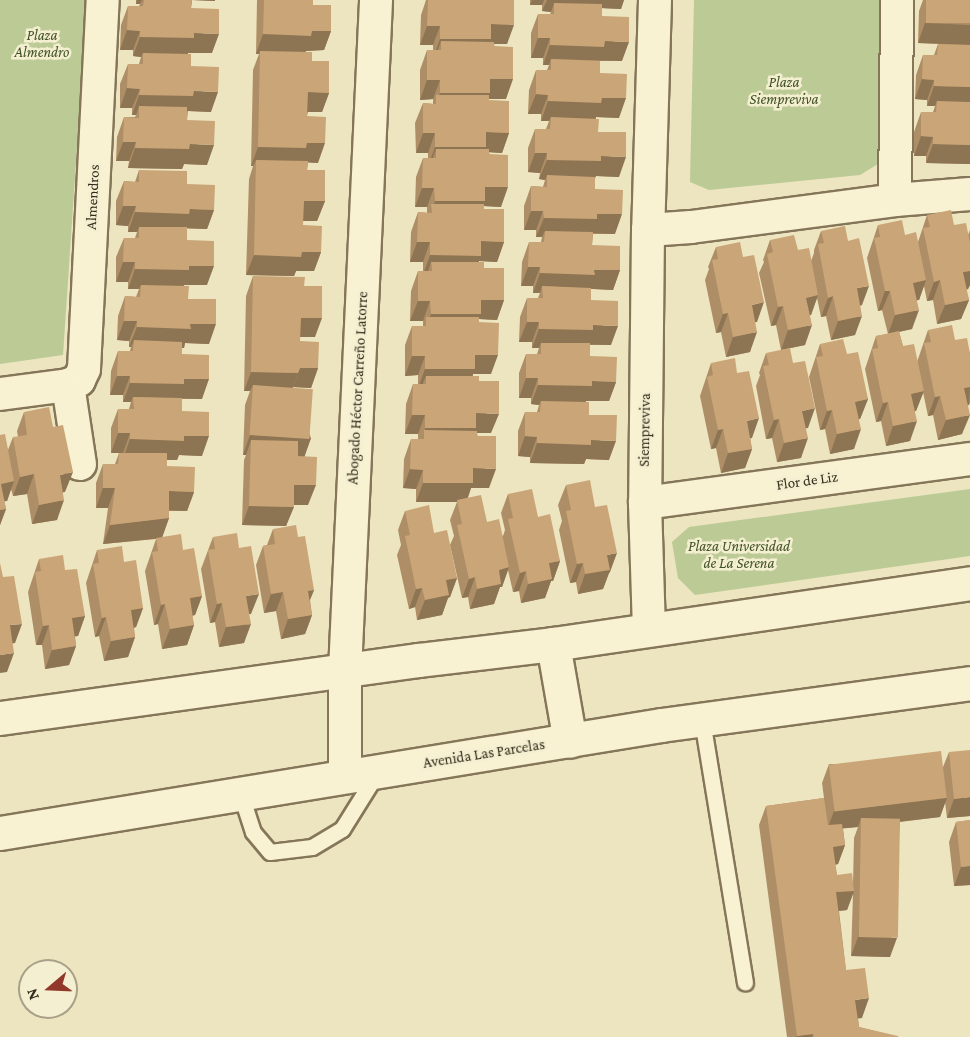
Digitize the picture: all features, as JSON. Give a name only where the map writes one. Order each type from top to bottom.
[{"type":"main road","points":[[0,718],[345,670],[553,644],[970,583]]},
{"type":"main road","points":[[553,644],[570,741]]},
{"type":"main road","name":"Avenida Las Parcelas","points":[[0,833],[240,792],[702,720],[970,683]]},
{"type":"street","name":"Almendros","points":[[68,385],[79,380],[84,369],[103,0]]},
{"type":"street","name":"Abogado Héctor Carreño Latorre","points":[[345,777],[345,670],[376,0]]},
{"type":"street","name":"Siempreviva","points":[[649,630],[645,503],[648,230],[655,0]]},
{"type":"street","points":[[895,200],[897,0]]},
{"type":"street","points":[[648,230],[691,227],[895,200],[970,194]]},
{"type":"street","points":[[0,394],[68,385],[80,464]]},
{"type":"street","name":"Flor de Liz","points":[[645,503],[970,459]]},
{"type":"lane","points":[[702,720],[745,983]]},
{"type":"lane","points":[[240,792],[253,832],[270,852],[312,847],[342,829],[379,770]]},
{"type":"green space","name":"Plaza Almendro","points":[[0,0],[87,0],[63,355],[0,364]]},
{"type":"green space","name":"Plaza Siempreviva","points":[[694,0],[882,0],[883,161],[860,175],[709,190],[690,182]]},
{"type":"green space","name":"Plaza Universidad de La Serena","points":[[970,489],[970,556],[695,595],[678,578],[672,542],[689,527]]},
{"type":"building","points":[[144,0],[192,0],[191,8],[219,9],[219,34],[194,33],[194,38],[140,37],[140,31],[127,30],[128,6],[143,6]]},
{"type":"building","points":[[264,0],[313,0],[313,5],[331,5],[331,31],[312,31],[311,36],[263,34]]},
{"type":"building","points":[[428,0],[514,0],[514,25],[491,24],[491,39],[440,39],[440,26],[427,26]]},
{"type":"building","points":[[926,0],[970,0],[970,23],[926,23]]},
{"type":"building","points":[[554,3],[602,4],[602,16],[629,17],[629,42],[605,41],[604,47],[550,45],[550,38],[538,38],[538,14],[554,14]]},
{"type":"building","points":[[441,41],[494,42],[494,46],[513,47],[513,79],[490,79],[490,93],[440,93],[440,80],[427,80],[427,50],[441,50]]},
{"type":"building","points":[[938,44],[970,45],[970,87],[934,86],[934,80],[922,79],[923,55],[937,55]]},
{"type":"building","points":[[260,51],[312,52],[312,61],[329,61],[329,93],[308,92],[307,116],[326,117],[325,143],[307,143],[306,148],[258,147]]},
{"type":"building","points":[[143,53],[191,54],[191,66],[219,67],[218,92],[194,91],[193,96],[139,95],[140,89],[127,88],[128,64],[143,64]]},
{"type":"building","points":[[551,59],[600,61],[600,73],[627,74],[626,98],[602,98],[601,103],[548,101],[548,95],[536,94],[536,70],[551,70]]},
{"type":"building","points":[[436,95],[489,95],[489,100],[509,101],[509,133],[486,132],[486,147],[435,147],[435,133],[423,133],[423,103],[436,104]]},
{"type":"building","points":[[937,101],[970,102],[970,145],[933,144],[933,137],[921,136],[921,112],[936,112]]},
{"type":"building","points":[[139,106],[187,107],[187,120],[215,121],[214,145],[190,144],[189,149],[135,148],[136,142],[123,142],[124,117],[139,118]]},
{"type":"building","points":[[551,117],[599,119],[598,132],[626,132],[626,157],[601,156],[601,161],[547,160],[547,153],[535,153],[535,129],[550,129]]},
{"type":"building","points":[[436,149],[489,149],[489,154],[508,155],[508,187],[485,187],[485,201],[435,201],[434,188],[422,188],[423,158],[436,158]]},
{"type":"building","points":[[256,160],[308,161],[307,170],[325,170],[325,201],[304,201],[303,225],[322,226],[321,252],[302,252],[301,257],[254,255]]},
{"type":"building","points":[[139,170],[187,171],[187,184],[215,185],[214,210],[190,209],[189,214],[135,212],[136,206],[123,206],[124,181],[139,182]]},
{"type":"building","points":[[547,175],[595,177],[595,189],[623,190],[622,214],[597,214],[597,219],[544,218],[543,211],[531,211],[531,186],[547,187]]},
{"type":"building","points":[[431,204],[484,204],[484,209],[504,209],[504,242],[481,241],[481,256],[430,255],[430,242],[417,242],[418,212],[432,213]]},
{"type":"building","points":[[951,210],[954,225],[966,223],[970,243],[970,271],[963,272],[969,300],[945,305],[940,280],[934,282],[923,228],[930,227],[927,215]]},
{"type":"building","points":[[902,220],[905,235],[916,232],[926,280],[913,283],[919,310],[895,315],[890,291],[885,291],[874,238],[880,237],[878,225]]},
{"type":"building","points":[[845,226],[848,241],[859,238],[869,286],[857,288],[862,316],[838,321],[833,296],[828,298],[818,244],[824,243],[821,231]]},
{"type":"building","points":[[139,227],[187,227],[187,240],[214,241],[214,266],[189,266],[189,270],[135,269],[135,262],[123,262],[124,238],[139,238]]},
{"type":"building","points":[[545,231],[593,232],[592,245],[620,246],[620,270],[594,270],[595,275],[540,273],[540,267],[528,267],[529,242],[544,242]]},
{"type":"building","points":[[794,235],[798,250],[809,248],[818,295],[806,298],[812,325],[788,330],[783,306],[778,307],[767,254],[773,252],[770,240]]},
{"type":"building","points":[[740,242],[743,257],[754,255],[764,302],[752,305],[757,332],[733,337],[728,313],[723,314],[712,260],[718,259],[716,247]]},
{"type":"building","points":[[431,262],[484,262],[484,268],[504,268],[504,300],[481,300],[481,314],[431,314],[430,301],[418,301],[418,271],[432,271]]},
{"type":"building","points":[[253,276],[305,277],[304,286],[322,286],[322,318],[301,318],[300,341],[319,342],[318,368],[300,368],[298,373],[251,372]]},
{"type":"building","points":[[141,285],[189,286],[188,299],[216,299],[216,324],[190,324],[191,329],[137,327],[137,321],[124,321],[125,296],[140,297]]},
{"type":"building","points":[[542,286],[591,288],[591,300],[618,301],[618,326],[593,325],[593,330],[539,329],[539,322],[527,322],[527,298],[543,298]]},
{"type":"building","points":[[426,317],[479,317],[479,322],[499,323],[498,355],[475,355],[475,369],[425,369],[425,356],[412,356],[412,326],[426,326]]},
{"type":"building","points":[[952,325],[955,340],[967,338],[970,354],[970,387],[964,388],[970,415],[946,420],[940,396],[935,397],[924,343],[931,342],[928,330]]},
{"type":"building","points":[[899,331],[903,346],[914,344],[924,391],[911,394],[917,421],[893,426],[888,402],[883,403],[872,349],[878,348],[876,336]]},
{"type":"building","points":[[843,339],[847,354],[858,352],[868,399],[855,402],[861,429],[837,434],[832,410],[827,411],[816,357],[823,356],[820,344]]},
{"type":"building","points":[[134,340],[182,342],[182,354],[209,355],[209,379],[184,379],[184,384],[130,383],[130,376],[117,376],[118,351],[133,351]]},
{"type":"building","points":[[541,343],[590,343],[590,356],[617,357],[616,382],[592,381],[592,386],[538,385],[538,378],[526,378],[526,354],[541,354]]},
{"type":"building","points":[[790,348],[793,363],[805,361],[815,408],[802,411],[808,438],[784,443],[779,419],[774,420],[763,366],[769,365],[766,353]]},
{"type":"building","points":[[735,358],[737,373],[749,371],[759,418],[747,421],[752,449],[728,453],[723,429],[718,430],[707,377],[713,375],[711,363]]},
{"type":"building","points":[[426,376],[479,376],[479,381],[499,381],[499,414],[476,413],[476,428],[425,428],[425,415],[412,415],[413,384],[426,384]]},
{"type":"building","points":[[253,385],[313,389],[309,439],[250,435]]},
{"type":"building","points":[[133,397],[182,398],[182,411],[209,412],[209,436],[184,436],[184,441],[130,439],[130,433],[118,433],[118,409],[134,409]]},
{"type":"building","points":[[541,401],[589,402],[589,415],[617,415],[616,441],[591,440],[591,445],[537,443],[537,437],[525,436],[525,412],[540,412]]},
{"type":"building","points":[[49,407],[53,427],[63,425],[73,472],[60,475],[64,500],[39,505],[34,474],[20,477],[13,437],[27,435],[24,412]]},
{"type":"building","points":[[424,430],[477,431],[477,436],[496,436],[496,469],[473,468],[473,483],[423,483],[423,470],[410,469],[411,439],[424,439]]},
{"type":"building","points":[[5,434],[14,481],[1,484],[6,509],[0,510],[0,435]]},
{"type":"building","points":[[251,440],[298,441],[298,456],[317,457],[316,485],[294,485],[294,507],[249,506]]},
{"type":"building","points":[[119,453],[167,453],[167,466],[195,467],[194,492],[169,491],[169,518],[110,525],[115,488],[103,488],[103,464],[118,464]]},
{"type":"building","points":[[590,480],[595,507],[607,505],[617,553],[607,555],[610,570],[585,574],[583,563],[577,564],[566,511],[571,510],[566,485]]},
{"type":"building","points":[[532,489],[538,517],[550,514],[560,561],[549,563],[552,579],[528,584],[526,571],[520,573],[508,519],[513,518],[508,494]]},
{"type":"building","points":[[481,495],[487,522],[499,519],[509,567],[499,570],[501,584],[477,589],[475,577],[469,579],[457,525],[462,524],[457,500]]},
{"type":"building","points":[[429,505],[434,533],[447,530],[457,578],[446,580],[449,595],[425,600],[422,588],[416,589],[405,536],[410,535],[405,511]]},
{"type":"building","points":[[296,525],[298,537],[305,536],[314,590],[308,591],[312,615],[288,619],[283,592],[271,594],[263,546],[275,544],[273,529]]},
{"type":"building","points":[[237,533],[239,548],[251,546],[259,594],[246,596],[251,624],[226,627],[222,603],[217,604],[208,550],[215,549],[213,537]]},
{"type":"building","points":[[181,534],[183,550],[194,548],[202,596],[190,598],[194,625],[170,629],[165,604],[161,605],[152,552],[158,551],[156,538]]},
{"type":"building","points":[[122,546],[124,562],[136,560],[143,608],[131,610],[135,637],[111,641],[106,617],[102,618],[93,564],[99,563],[97,550]]},
{"type":"building","points":[[63,555],[65,570],[77,569],[85,616],[72,618],[76,646],[52,650],[49,625],[43,626],[35,572],[41,571],[39,559]]},
{"type":"building","points":[[0,563],[3,577],[14,576],[22,624],[10,625],[14,653],[0,655]]},
{"type":"building","points":[[970,750],[970,797],[954,799],[949,752]]},
{"type":"building","points":[[941,751],[947,798],[835,811],[829,765]]},
{"type":"building","points":[[824,798],[828,825],[842,824],[845,845],[833,847],[837,875],[852,873],[854,891],[836,892],[846,970],[865,968],[869,998],[855,1000],[859,1027],[898,1037],[814,1037],[813,1034],[797,1036],[766,806]]},
{"type":"building","points":[[861,818],[900,819],[898,938],[859,937]]},
{"type":"building","points":[[970,820],[970,866],[961,867],[956,822]]}]
